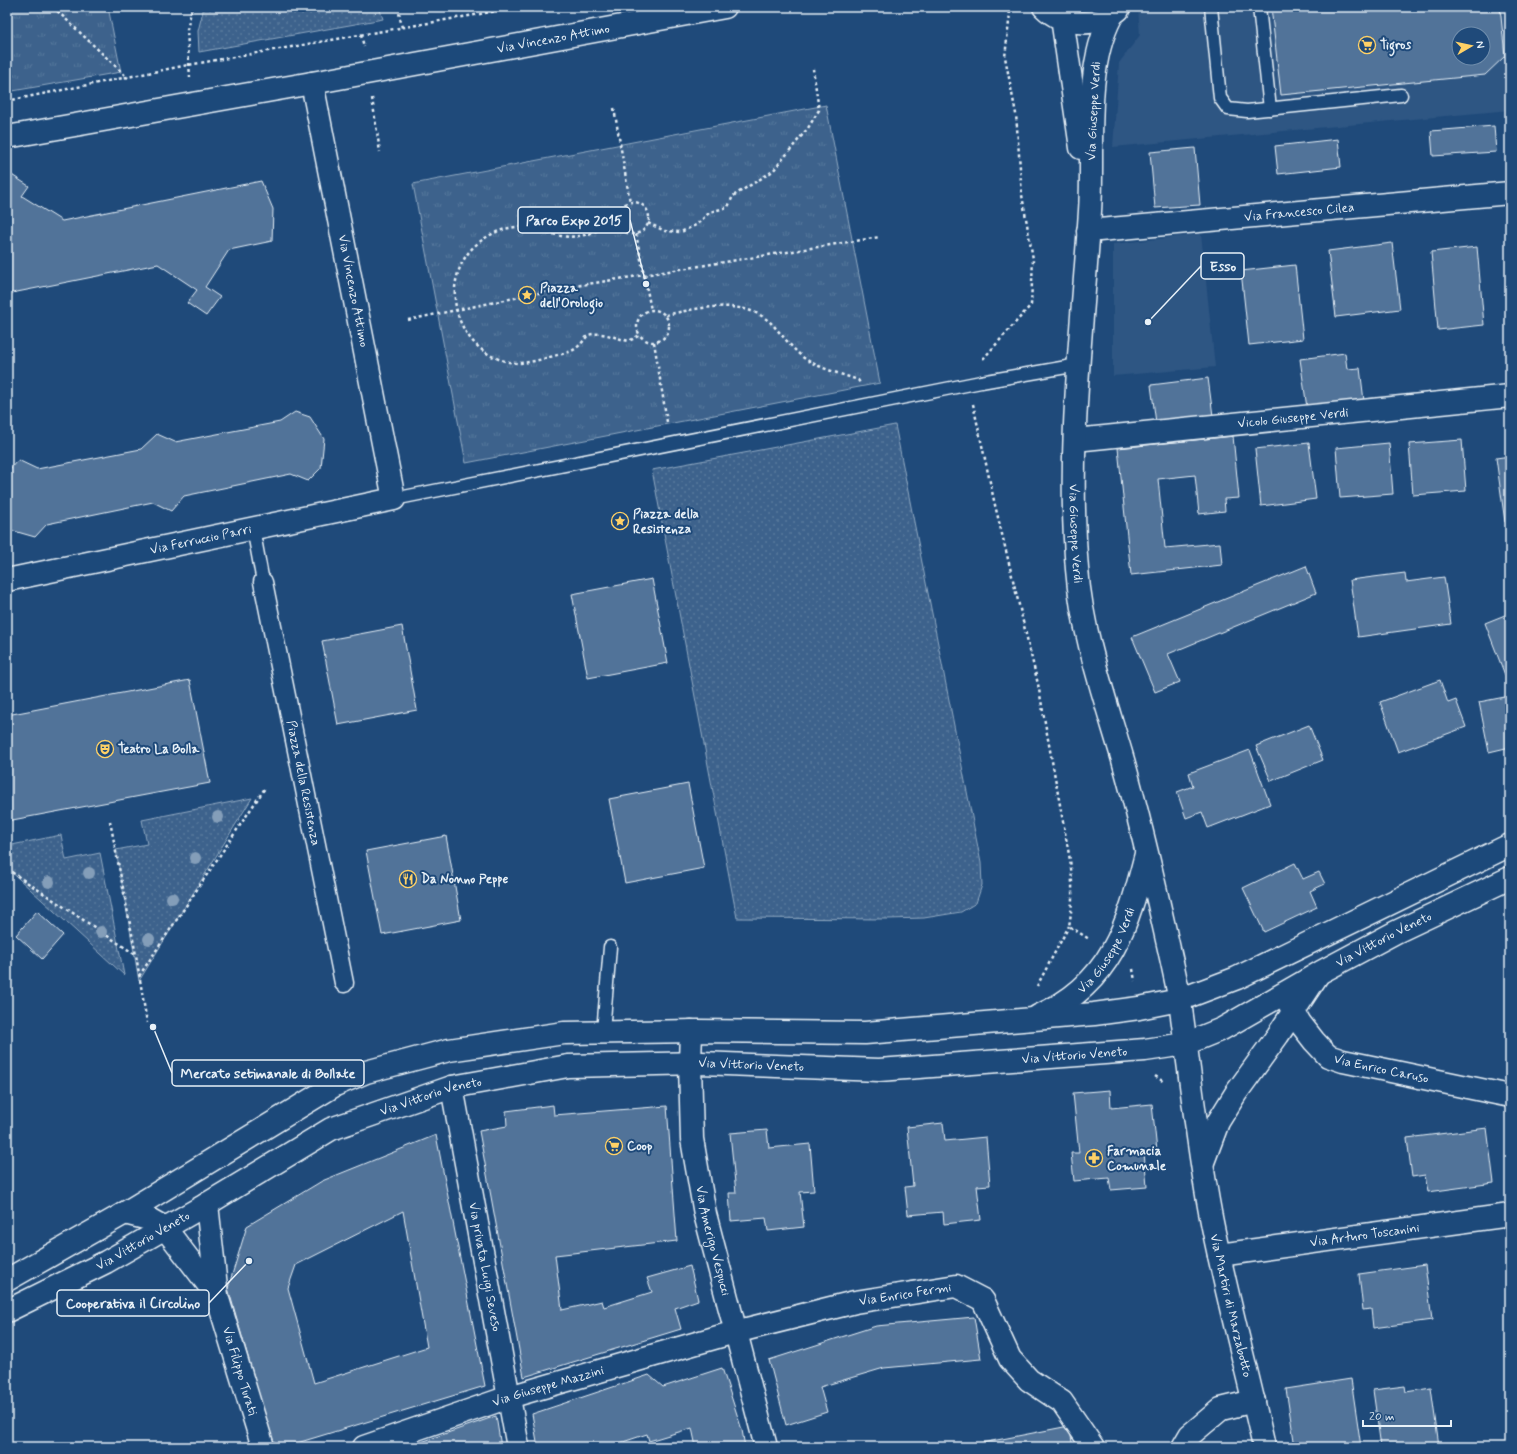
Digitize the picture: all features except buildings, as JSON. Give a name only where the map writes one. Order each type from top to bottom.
[{"type":"street","name":"Via Vincenzo Attimo","points":[[7,137],[312,84],[652,14],[725,7]]},
{"type":"street","points":[[1044,7],[1051,14],[1070,22],[1085,23],[1116,12]]},
{"type":"street","name":"Via Giuseppe Verdi","points":[[1116,12],[1103,31],[1097,51],[1093,83],[1090,208],[1078,365],[1075,440],[1074,496],[1077,568],[1084,619],[1135,802],[1179,1000],[1185,1044]]},
{"type":"street","name":"Via Giuseppe Verdi","points":[[1062,18],[1090,208]]},
{"type":"street","name":"Via Vincenzo Attimo","points":[[312,84],[394,499]]},
{"type":"street","name":"Via Francesco Cilea","points":[[1088,231],[1510,193]]},
{"type":"street","name":"Vicolo Giuseppe Verdi","points":[[1075,440],[1510,396]]},
{"type":"street","name":"Via Ferruccio Parri","points":[[7,580],[394,499]]},
{"type":"street","name":"Piazza della Resistenza","points":[[263,582],[344,983]]},
{"type":"street","points":[[7,1280],[125,1213],[335,1085],[366,1072],[449,1050],[564,1033],[691,1031],[865,1033],[1028,1020],[1139,1008],[1179,1000],[1237,978],[1510,845]]},
{"type":"street","name":"Via Giuseppe Verdi","points":[[1028,1020],[1049,1012],[1071,997],[1103,968],[1123,930],[1132,907],[1146,851]]},
{"type":"street","name":"Via Vittorio Veneto","points":[[7,1311],[84,1274],[207,1204],[331,1129],[452,1087],[568,1066],[690,1063],[879,1070],[1145,1050],[1185,1044],[1288,1002],[1321,972],[1396,932],[1510,878]]},
{"type":"street","points":[[1202,1164],[1218,1122],[1236,1093],[1278,1035],[1288,1002]]},
{"type":"street","name":"Via Enrico Caruso","points":[[1288,1002],[1314,1041],[1328,1056],[1343,1061],[1510,1096]]},
{"type":"street","name":"Via Amerigo Vespucci","points":[[691,1031],[690,1063],[692,1139],[705,1214],[766,1447]]},
{"type":"street","name":"Via Martiri di Marzabotto","points":[[1185,1044],[1202,1164],[1219,1255],[1264,1447]]},
{"type":"street","name":"Via privata Luigi Seveso","points":[[452,1087],[518,1447]]},
{"type":"street","name":"Via Filippo Turati","points":[[207,1204],[217,1296],[263,1447]]},
{"type":"street","name":"Via Filippo Turati","points":[[125,1213],[149,1219],[165,1228],[217,1296]]},
{"type":"street","name":"Via Arturo Toscanini","points":[[1219,1255],[1510,1215]]},
{"type":"street","name":"Via Enrico Fermi","points":[[735,1332],[855,1302],[956,1286],[983,1300],[1010,1359],[1029,1380],[1062,1402],[1093,1447]]},
{"type":"street","name":"Via Giuseppe Mazzini","points":[[364,1447],[509,1397],[735,1332]]},
{"type":"street","points":[[1183,1447],[1190,1435],[1222,1409],[1254,1401]]},
{"type":"lane","points":[[1210,7],[1220,98],[1228,109],[1246,111],[1400,95]]},
{"type":"lane","points":[[1259,7],[1270,109]]},
{"type":"lane","points":[[394,499],[976,383],[1078,365]]},
{"type":"lane","points":[[253,528],[263,582]]},
{"type":"lane","points":[[603,1032],[610,948]]},
{"type":"path","points":[[53,7],[129,78]]},
{"type":"path","points":[[192,7],[187,30],[188,65],[194,104]]},
{"type":"path","points":[[398,7],[402,28]]},
{"type":"path","points":[[7,101],[129,78],[188,65],[520,7]]},
{"type":"path","points":[[998,7],[1010,12],[1005,57],[1016,114],[1022,195],[1033,259],[1031,305],[979,363],[973,405],[1038,684],[1070,860],[1073,887],[1072,910],[1069,926],[1094,943]]},
{"type":"path","points":[[648,223],[665,230],[681,232],[696,225],[710,212],[728,207],[734,196],[772,171],[808,128],[819,110],[813,69]]},
{"type":"path","points":[[368,73],[380,152]]},
{"type":"path","points":[[614,108],[630,202]]},
{"type":"path","points":[[618,210],[618,226],[626,233],[636,234],[641,232],[648,223],[648,212],[645,207],[636,202],[630,202],[622,206],[618,210],[608,224],[600,229],[574,237],[561,236],[528,227],[510,228],[493,233],[478,243],[470,251],[458,272],[454,289],[455,310],[461,324],[471,339],[484,351],[500,359],[517,363],[535,362],[568,353],[580,346],[588,335],[596,333],[603,333],[614,338],[629,341],[640,335]]},
{"type":"path","points":[[636,234],[643,276],[651,310]]},
{"type":"path","points":[[408,320],[556,290],[880,237]]},
{"type":"path","points":[[666,316],[698,308],[726,306],[750,311],[769,321],[805,360],[858,380],[882,402]]},
{"type":"path","points":[[651,310],[662,312],[666,316],[669,330],[663,338],[654,342],[648,341],[640,335],[637,326],[642,314],[651,310]]},
{"type":"path","points":[[654,342],[671,443]]},
{"type":"path","points":[[138,976],[265,788]]},
{"type":"path","points":[[110,820],[136,955],[146,1023]]},
{"type":"path","points":[[7,869],[136,955]]},
{"type":"shaded area","points":[[1138,7],[1510,7],[1510,110],[1113,147],[1119,63],[1140,35]]},
{"type":"shaded area","points":[[1201,234],[1215,367],[1113,376],[1113,244]]},
{"type":"green space","points":[[7,7],[108,7],[121,72],[7,92]]},
{"type":"green space","points":[[204,7],[379,7],[383,19],[199,52],[198,31]]},
{"type":"green space","points":[[826,105],[880,383],[466,463],[413,184]]},
{"type":"green space","points":[[895,425],[981,863],[982,885],[976,903],[961,912],[924,918],[737,918],[652,470]]},
{"type":"green space","points":[[252,798],[139,981],[116,850],[147,844],[142,820]]},
{"type":"green space","points":[[61,835],[66,860],[100,853],[124,975],[7,868],[7,846]]},
{"type":"place","name":"Tigros","points":[[1367,45]]},
{"type":"place","name":"Parco Expo 2015","points":[[646,284]]},
{"type":"place","name":"Piazza dell'Orologio","points":[[527,295]]},
{"type":"place","name":"Esso","points":[[1148,322]]},
{"type":"place","name":"Piazza della Resistenza","points":[[620,521]]},
{"type":"place","name":"Teatro La Bolla","points":[[105,749]]},
{"type":"place","name":"Da Nonno Peppe","points":[[408,879]]},
{"type":"place","name":"Mercato setimanale di Bollate","points":[[153,1027]]},
{"type":"place","name":"Coop","points":[[614,1146]]},
{"type":"place","name":"Farmacia Comunale","points":[[1094,1158]]},
{"type":"place","name":"Cooperativa il Circolino","points":[[249,1261]]}]
